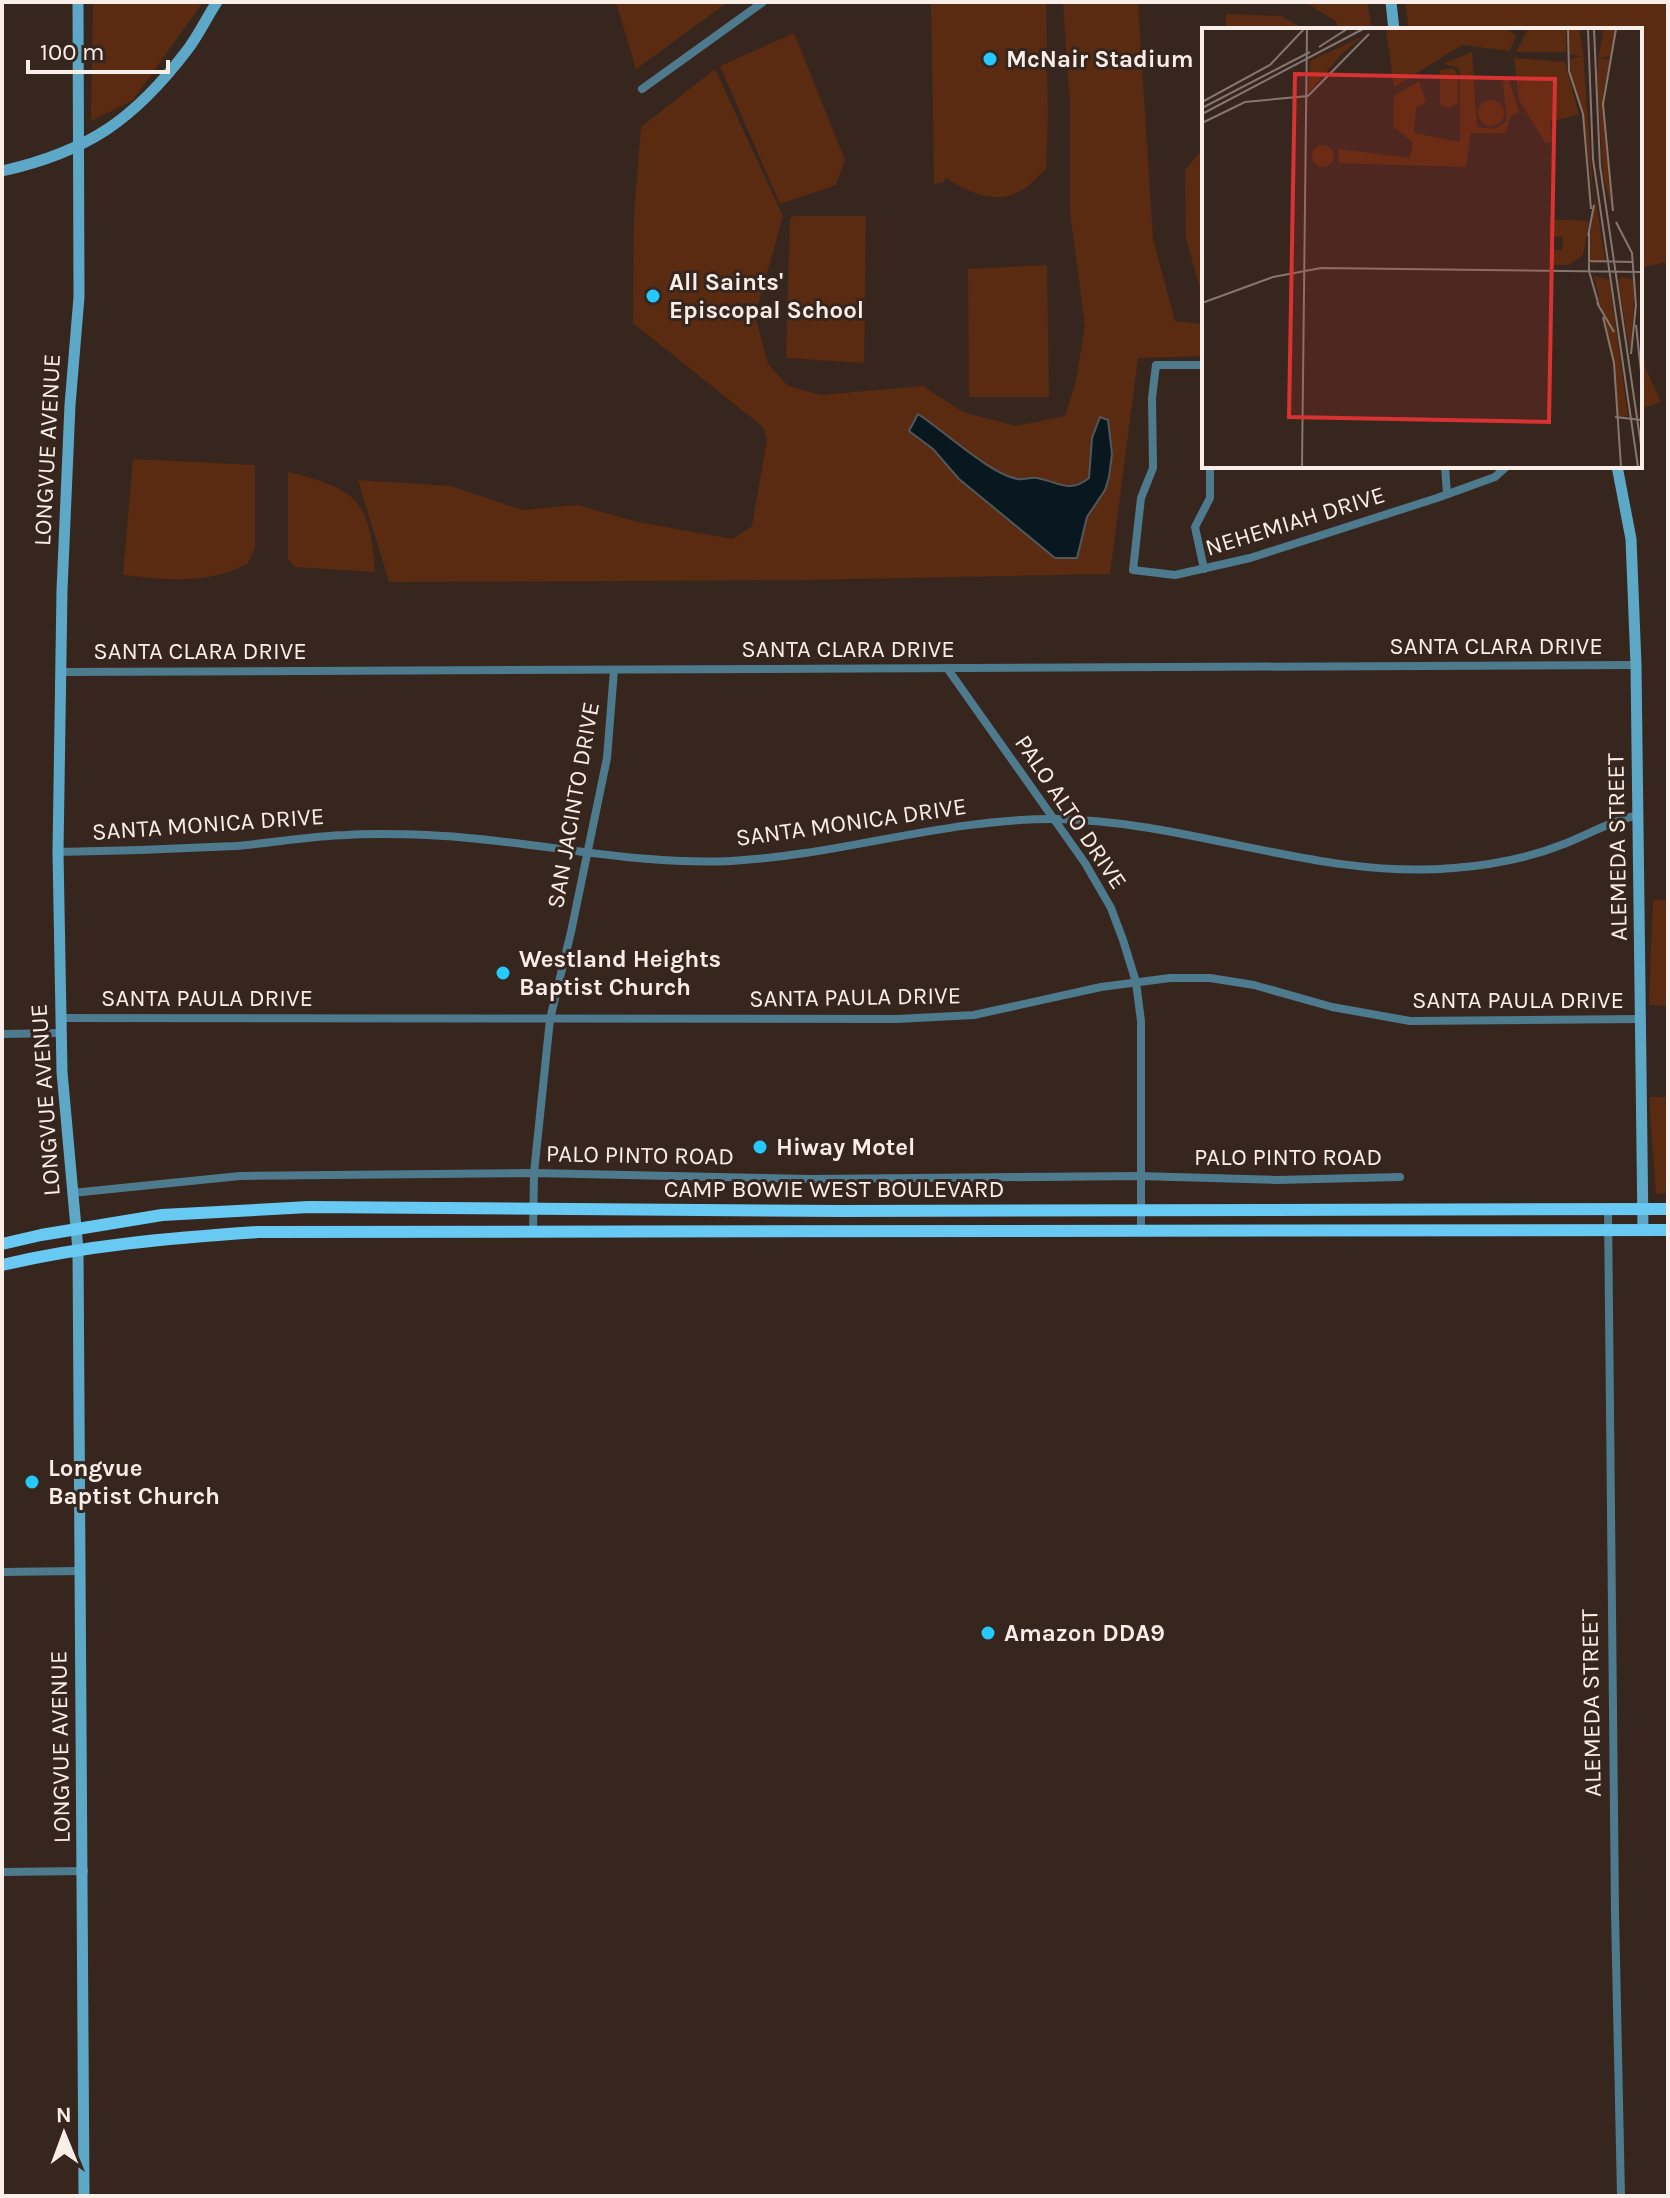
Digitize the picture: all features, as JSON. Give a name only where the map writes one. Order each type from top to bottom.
[{"type":"main road","name":"LONGVUE AVENUE","points":[[78,2],[79,297],[70,405],[58,852],[60,1018],[78,1250],[84,2196]]},
{"type":"main road","points":[[2,171],[33,164],[80,147],[115,124],[161,83],[217,2]]},
{"type":"main road","points":[[1391,2],[1394,28]]},
{"type":"main road","name":"ALEMEDA STREET","points":[[1617,468],[1631,538],[1636,665],[1643,1230]]},
{"type":"main road","name":"CAMP BOWIE WEST BOULEVARD","points":[[2,1244],[162,1215],[309,1207],[842,1211],[1668,1209]]},
{"type":"main road","points":[[841,1232],[842,1211]]},
{"type":"main road","name":"CAMP BOWIE WEST BOULEVARD","points":[[2,1265],[61,1251],[121,1243],[258,1232],[1668,1230]]},
{"type":"street","points":[[642,89],[763,2]]},
{"type":"street","name":"NEHEMIAH DRIVE","points":[[1202,365],[1156,365],[1152,398],[1153,468],[1141,498],[1133,570],[1175,575],[1250,558],[1495,477],[1504,468]]},
{"type":"street","points":[[1204,569],[1195,522],[1210,498],[1210,468]]},
{"type":"street","points":[[1445,468],[1447,494]]},
{"type":"street","name":"SANTA CLARA DRIVE","points":[[61,672],[1636,665]]},
{"type":"street","name":"PALO ALTO DRIVE","points":[[947,668],[1057,819],[1111,908],[1136,982],[1141,1021],[1141,1230]]},
{"type":"street","name":"SAN JACINTO DRIVE","points":[[533,1232],[534,1173],[550,1019],[607,758],[614,670]]},
{"type":"street","name":"SANTA MONICA DRIVE","points":[[58,852],[238,845],[348,834],[429,835],[641,859],[730,861],[778,857],[978,823],[1057,819],[1129,824],[1352,867],[1410,870],[1456,868],[1516,859],[1563,844],[1615,820],[1638,815]]},
{"type":"street","name":"SANTA PAULA DRIVE","points":[[60,1018],[929,1018],[974,1015],[1136,982],[1210,978],[1254,985],[1369,1016],[1410,1021],[1641,1019]]},
{"type":"street","points":[[2,1034],[61,1033]]},
{"type":"street","name":"PALO PINTO ROAD","points":[[72,1193],[240,1176],[534,1173],[811,1179],[1139,1176],[1277,1180],[1400,1177]]},
{"type":"street","name":"ALEMEDA STREET","points":[[1608,1209],[1621,2196]]},
{"type":"street","points":[[2,1572],[79,1571]]},
{"type":"street","points":[[2,1872],[84,1871]]},
{"type":"shaded area","points":[[93,2],[203,2],[133,100],[91,121]]},
{"type":"shaded area","points":[[616,2],[728,2],[636,69]]},
{"type":"shaded area","name":"McNair Stadium","points":[[931,2],[1046,2],[1046,169],[1017,193],[998,197],[979,194],[945,177],[944,182],[934,184]]},
{"type":"shaded area","points":[[1063,2],[1138,2],[1153,239],[1175,321],[1202,324],[1202,356],[1138,358],[1110,574],[801,580],[389,582],[358,480],[451,486],[522,510],[577,505],[638,522],[733,539],[752,526],[767,440],[763,427],[633,323],[634,215],[641,127],[715,69],[783,216],[755,316],[768,364],[788,386],[821,395],[923,386],[963,412],[1016,426],[1065,416],[1076,381],[1085,326],[1070,212],[1070,103]]},
{"type":"shaded area","points":[[1305,2],[1367,2],[1372,28],[1338,28],[1336,21]]},
{"type":"shaded area","points":[[1405,2],[1668,2],[1668,262],[1642,268],[1642,28],[1409,28]]},
{"type":"shaded area","points":[[1226,14],[1281,16],[1302,28],[1226,28]]},
{"type":"shaded area","points":[[794,33],[845,160],[836,185],[780,204],[720,66]]},
{"type":"shaded area","points":[[1202,151],[1202,295],[1186,239],[1185,170]]},
{"type":"shaded area","points":[[866,216],[864,363],[786,358],[790,218]]},
{"type":"shaded area","points":[[1047,265],[1049,397],[969,397],[968,269]]},
{"type":"shaded area","points":[[1642,333],[1645,367],[1661,402],[1642,408]]},
{"type":"shaded area","points":[[918,414],[981,461],[1007,476],[1037,478],[1064,486],[1076,485],[1089,478],[1092,438],[1100,417],[1108,420],[1112,454],[1109,477],[1105,490],[1087,517],[1077,558],[1055,558],[959,479],[933,449],[909,431]]},
{"type":"shaded area","points":[[133,459],[255,465],[255,548],[248,563],[203,578],[123,575]]},
{"type":"shaded area","points":[[288,472],[330,485],[356,501],[369,528],[375,572],[295,567],[288,559]]},
{"type":"shaded area","points":[[1653,900],[1668,900],[1668,1006],[1649,1005]]},
{"type":"shaded area","points":[[1649,1097],[1668,1097],[1668,1193],[1656,1194]]},
{"type":"place","name":"McNair Stadium","points":[[990,59]]},
{"type":"place","name":"All Saints' Episcopal School","points":[[653,296]]},
{"type":"place","name":"Westland Heights Baptist Church","points":[[503,973]]},
{"type":"place","name":"Hiway Motel","points":[[760,1147]]},
{"type":"place","name":"Longvue Baptist Church","points":[[32,1482]]},
{"type":"place","name":"Amazon DDA9","points":[[988,1633]]}]
